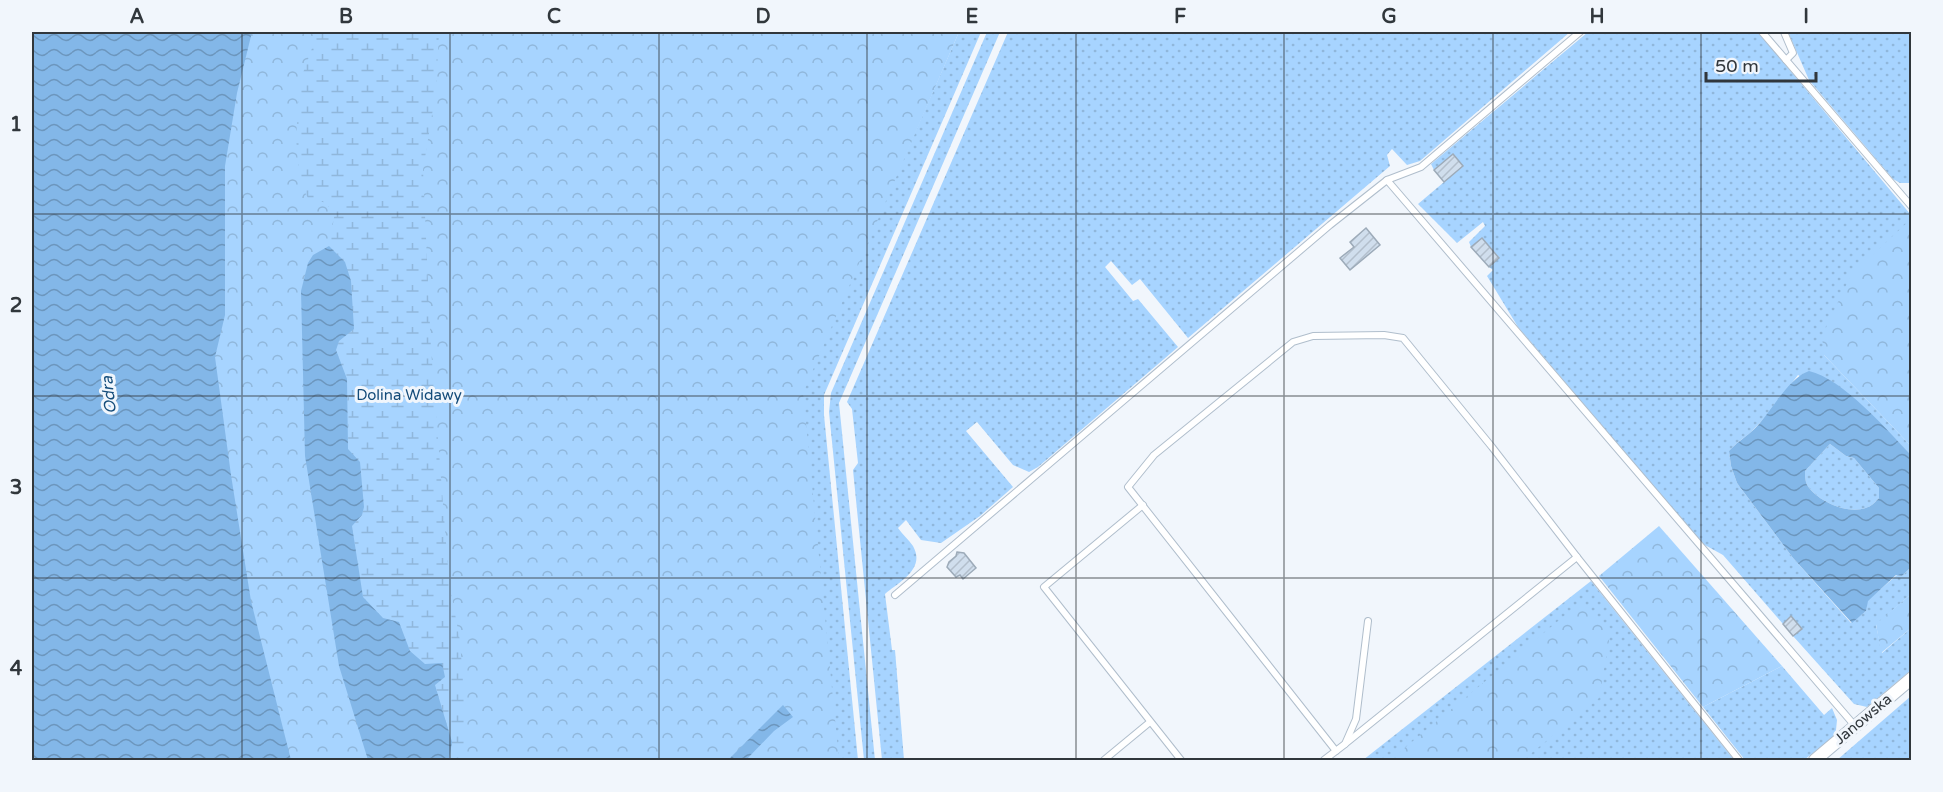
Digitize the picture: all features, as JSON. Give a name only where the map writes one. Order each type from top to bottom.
[{"type":"street","name":"Janowska","points":[[1815,760],[1911,678]]},
{"type":"lane","points":[[895,595],[1330,225],[1387,180],[1421,167],[1580,32]]},
{"type":"lane","points":[[1762,32],[1910,204]]},
{"type":"lane","points":[[1784,32],[1793,53],[1786,60]]},
{"type":"lane","points":[[1387,180],[1855,726]]},
{"type":"lane","points":[[1336,751],[1128,487],[1154,455],[1293,342],[1312,336],[1384,335],[1403,338],[1739,760]]},
{"type":"lane","points":[[1143,505],[1044,587],[1181,760]]},
{"type":"lane","points":[[1324,760],[1577,557]]},
{"type":"lane","points":[[1345,744],[1356,719],[1368,621]]},
{"type":"lane","points":[[1104,760],[1150,722]]},
{"type":"green space","name":"Dolina Widawy","points":[[32,32],[959,32],[803,393],[839,760],[32,760]]},
{"type":"green space","points":[[318,32],[439,32],[436,90],[423,170],[431,349],[449,581],[460,641],[466,724],[466,760],[449,760],[452,742],[435,685],[425,665],[410,651],[399,623],[383,618],[363,597],[352,526],[362,515],[364,507],[361,489],[348,449],[349,392],[347,379],[336,350],[339,341],[336,252],[329,246],[335,212],[323,202],[309,200],[300,183],[296,138],[300,81]]},
{"type":"green space","points":[[959,32],[981,32],[824,395],[824,415],[858,760],[834,760],[801,393]]},
{"type":"green space","points":[[987,32],[1000,32],[839,403],[875,760],[864,760],[829,412],[831,393]]},
{"type":"green space","points":[[1008,32],[1570,32],[1420,161],[1407,165],[1392,149],[1387,155],[1390,166],[1188,338],[1140,279],[1132,285],[1111,261],[1105,267],[1133,301],[1138,299],[1178,347],[1038,467],[1029,472],[1013,465],[977,422],[966,431],[1013,487],[980,516],[941,543],[921,540],[906,520],[898,528],[913,546],[916,554],[914,568],[885,594],[892,650],[895,650],[904,760],[882,760],[853,470],[858,463],[852,409],[847,402]]},
{"type":"green space","points":[[1588,32],[1758,32],[1911,215],[1911,219],[1824,355],[1911,446],[1911,455],[1897,441],[1798,375],[1764,419],[1729,451],[1737,483],[1793,558],[1851,623],[1866,611],[1867,601],[1897,575],[1902,576],[1911,567],[1911,594],[1876,625],[1882,653],[1911,628],[1911,670],[1867,707],[1854,704],[1793,636],[1802,629],[1791,617],[1783,624],[1723,555],[1703,544],[1518,327],[1487,276],[1493,270],[1489,267],[1499,257],[1482,238],[1471,247],[1469,242],[1485,226],[1483,222],[1457,243],[1418,204],[1463,166],[1453,154],[1434,170],[1431,164]]},
{"type":"green space","points":[[1788,32],[1911,32],[1911,183],[1900,183],[1893,179],[1809,80]]},
{"type":"green space","points":[[1911,219],[1911,446],[1824,355],[1822,336],[1851,275]]},
{"type":"green space","points":[[1830,444],[1846,456],[1854,458],[1879,488],[1879,498],[1871,506],[1852,510],[1843,508],[1818,496],[1807,485],[1805,471]]},
{"type":"green space","points":[[1659,526],[1782,666],[1703,707],[1599,576]]},
{"type":"green space","points":[[1591,581],[1734,760],[1363,760]]},
{"type":"green space","points":[[1911,594],[1911,628],[1881,653],[1876,624]]},
{"type":"green space","points":[[1581,602],[1611,629],[1599,698],[1523,760],[1401,760],[1396,755]]},
{"type":"green space","points":[[1782,666],[1824,715],[1832,708],[1837,720],[1836,730],[1832,738],[1804,760],[1745,760],[1703,707]]},
{"type":"green space","points":[[1911,696],[1911,760],[1837,760]]},
{"type":"water","name":"Odra","points":[[32,32],[252,32],[237,93],[225,166],[225,315],[215,357],[251,601],[291,760],[32,760]]},
{"type":"water","points":[[329,246],[345,262],[351,281],[354,329],[339,341],[336,350],[347,379],[348,449],[360,462],[364,507],[362,515],[352,526],[363,597],[383,618],[399,622],[410,651],[425,664],[442,663],[445,677],[435,685],[452,742],[449,760],[368,760],[339,666],[305,456],[301,291],[308,263],[313,255]]},
{"type":"water","points":[[1809,371],[1836,384],[1877,419],[1911,455],[1911,567],[1902,576],[1896,575],[1868,601],[1866,611],[1852,623],[1793,558],[1737,483],[1731,466],[1729,451],[1758,425],[1785,390]],"holes":[[[1830,444],[1846,456],[1854,458],[1879,488],[1879,498],[1869,506],[1852,510],[1834,505],[1818,496],[1807,485],[1805,471]]]},
{"type":"water","points":[[783,705],[793,717],[774,731],[746,760],[728,760]]},
{"type":"building","points":[[1453,154],[1463,166],[1444,182],[1434,170]]},
{"type":"building","points":[[1366,228],[1380,245],[1350,270],[1340,258],[1354,247],[1350,242]]},
{"type":"building","points":[[1482,238],[1499,258],[1489,267],[1471,247]]},
{"type":"building","points":[[957,552],[964,553],[976,568],[963,579],[960,575],[956,577],[947,567]]},
{"type":"building","points":[[1791,616],[1802,629],[1793,636],[1783,624]]}]
